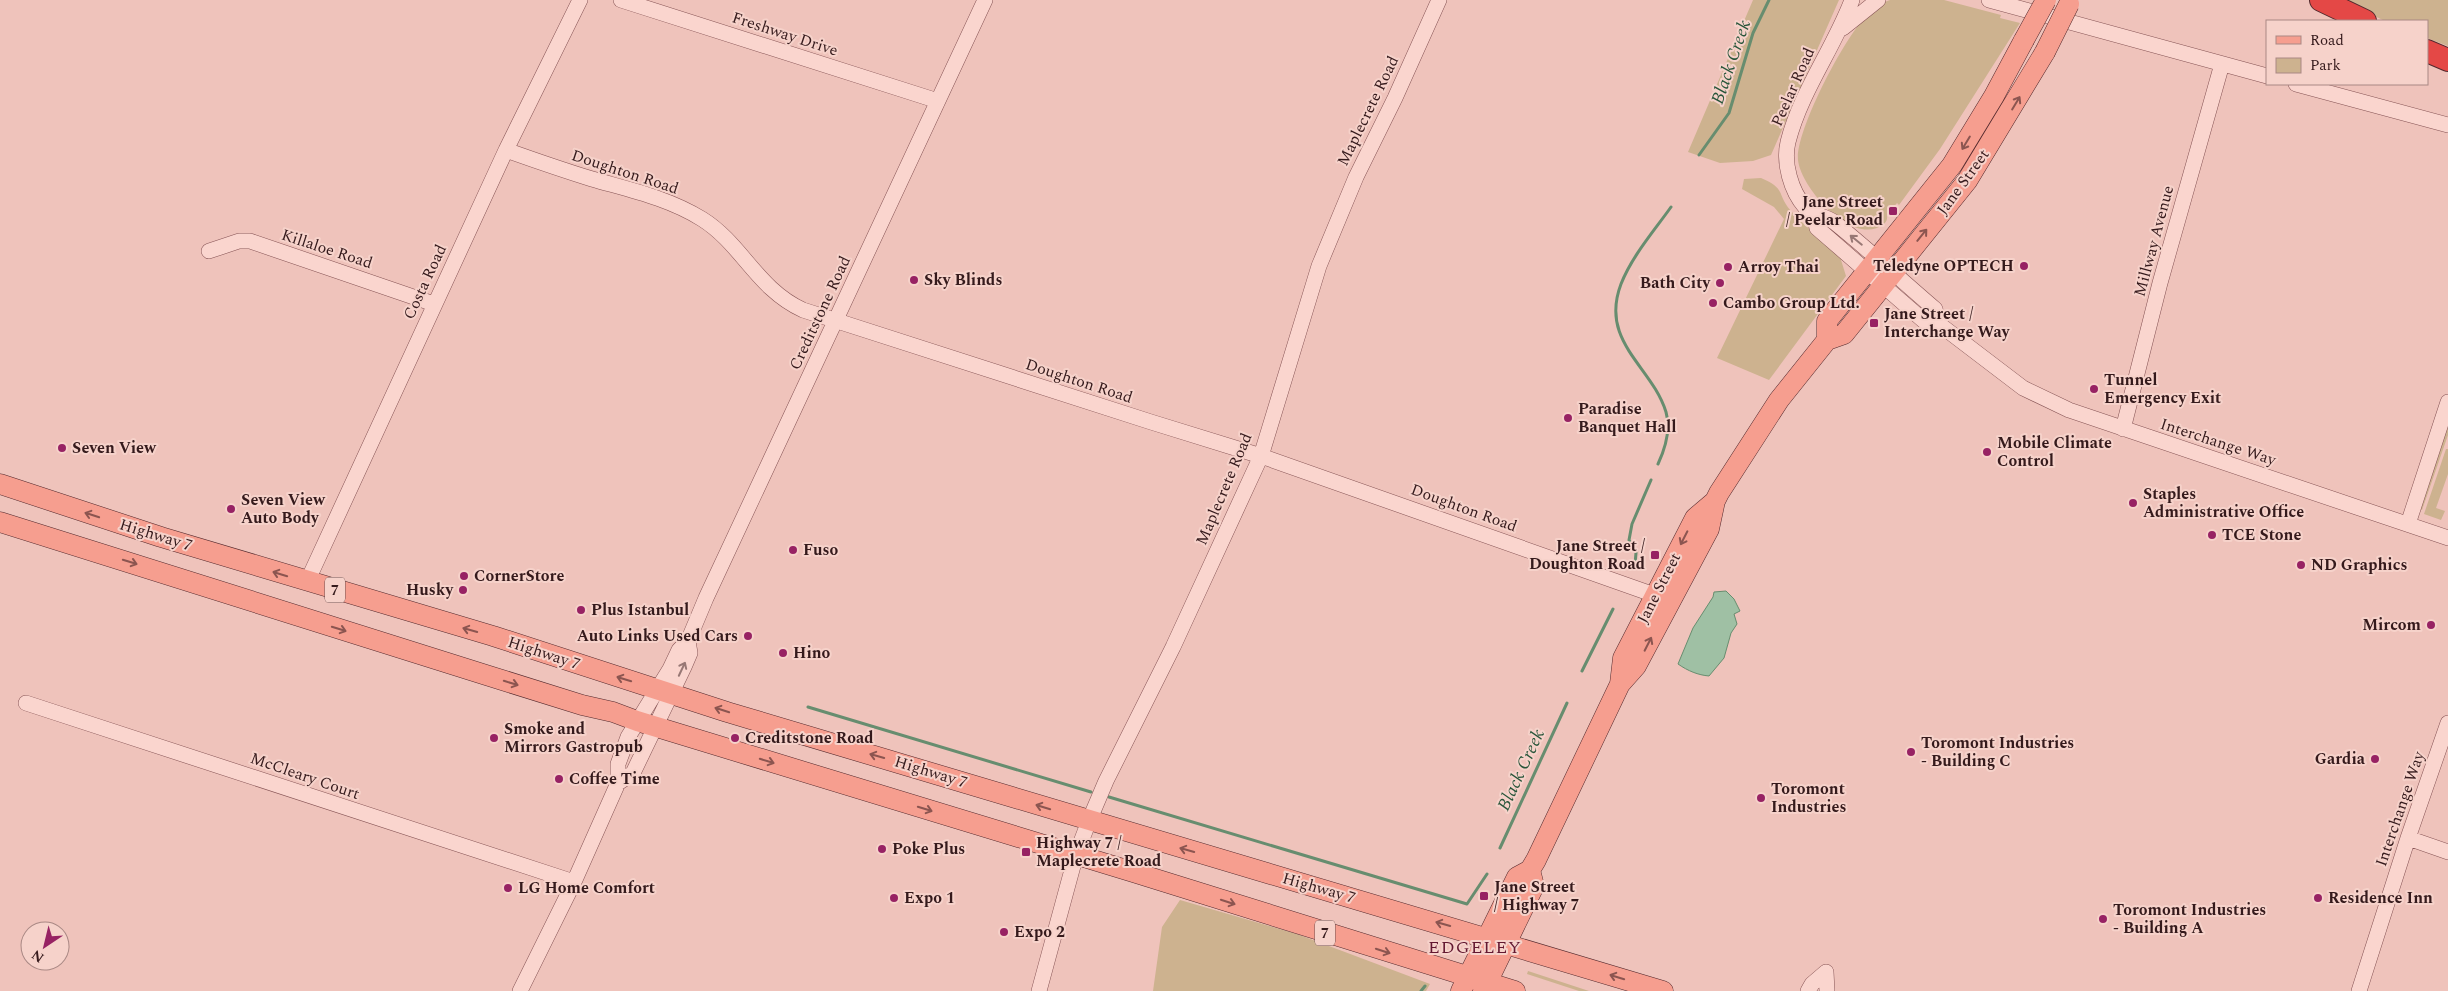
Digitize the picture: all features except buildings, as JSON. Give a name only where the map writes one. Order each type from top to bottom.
[{"type":"highway","points":[[2321,0],[2364,20]]},
{"type":"highway","points":[[2428,50],[2448,60]]},
{"type":"main road","name":"Jane Street","points":[[1827,340],[1827,321],[1952,165],[1994,96],[2046,0]]},
{"type":"main road","name":"Jane Street","points":[[1464,984],[1497,942],[1534,886],[1530,870],[1620,684],[1636,666],[1663,598],[1709,529],[1715,501],[1779,400],[1827,340],[1844,334],[1967,180],[2045,52],[2070,2]]},
{"type":"main road","name":"Highway 7","points":[[0,484],[307,582],[493,636],[565,661],[1089,821],[1663,991]]},
{"type":"main road","name":"Highway 7","points":[[0,522],[582,705],[613,712],[646,724],[1076,855],[1464,984],[1515,991]]},
{"type":"main road","name":"Jane Street","points":[[1485,987],[1497,942]]},
{"type":"street","name":"Costa Road","points":[[307,582],[506,150],[580,0]]},
{"type":"street","name":"Freshway Drive","points":[[621,0],[938,101]]},
{"type":"street","name":"Creditstone Road","points":[[520,991],[574,882],[618,783],[618,764],[646,724],[664,691],[690,653],[688,642],[706,598],[985,0]]},
{"type":"street","name":"Maplecrete Road","points":[[1039,991],[1076,855],[1089,821],[1106,781],[1172,649],[1261,456],[1319,266],[1356,177],[1395,98],[1439,0]]},
{"type":"street","name":"Peelar Road","points":[[1852,0],[1840,31],[1824,57],[1803,101],[1788,143],[1787,158],[1792,186],[1804,206],[1814,215],[1827,217],[1887,279]]},
{"type":"street","points":[[1840,31],[1878,0]]},
{"type":"street","points":[[1989,0],[2266,76]]},
{"type":"street","name":"Millway Avenue","points":[[2123,429],[2160,282],[2222,64]]},
{"type":"street","points":[[2300,85],[2448,125]]},
{"type":"street","name":"Doughton Road","points":[[506,150],[661,199],[702,219],[723,236],[765,284],[779,297],[803,310],[1261,456],[1663,598]]},
{"type":"street","name":"Killaloe Road","points":[[209,251],[239,241],[250,241],[434,304]]},
{"type":"street","name":"Interchange Way","points":[[1887,279],[1935,309],[1939,324],[2023,388],[2069,410],[2448,538]]},
{"type":"street","points":[[2408,524],[2448,402]]},
{"type":"street","name":"McCleary Court","points":[[26,703],[574,882]]},
{"type":"street","name":"Interchange Way","points":[[2359,991],[2408,838],[2448,723]]},
{"type":"street","points":[[2408,838],[2448,852]]},
{"type":"street","points":[[1808,991],[1812,984],[1826,972],[1827,991]]},
{"type":"green space","points":[[1753,0],[1839,0],[1771,155],[1753,161],[1720,163],[1688,152]]},
{"type":"green space","points":[[1890,0],[1944,0],[2001,15],[2000,18],[2020,23],[1940,149],[1899,205],[1897,203],[1889,212],[1885,223],[1872,229],[1858,228],[1844,222],[1830,212],[1808,185],[1801,172],[1798,160],[1799,145],[1805,126],[1826,78],[1853,33],[1865,16],[1876,6]]},
{"type":"green space","points":[[2350,0],[2448,0],[2448,46],[2428,38],[2428,20],[2383,20],[2347,3]]},
{"type":"green space","points":[[1761,178],[1775,185],[1786,205],[1797,217],[1844,257],[1841,260],[1846,276],[1769,380],[1717,358],[1784,219],[1774,207],[1742,189],[1744,179]]},
{"type":"green space","points":[[2448,425],[2448,435],[2422,510],[2420,509]]},
{"type":"green space","points":[[2446,449],[2448,449],[2448,474],[2436,508],[2445,511],[2441,520],[2424,514]]},
{"type":"green space","points":[[1180,900],[1297,934],[1430,984],[1426,991],[1153,991],[1162,927]]},
{"type":"green space","points":[[1528,971],[1589,991],[1579,991],[1527,974]]},
{"type":"shaded area","points":[[1726,591],[1734,599],[1740,611],[1734,614],[1737,624],[1731,633],[1724,658],[1709,676],[1689,671],[1678,664],[1693,628],[1713,597],[1714,592]]},
{"type":"waterway","name":"Black Creek","points":[[1699,155],[1729,113],[1753,33],[1769,0]]},
{"type":"waterway","name":"Black Creek","points":[[1658,464],[1666,439],[1668,426],[1666,412],[1659,396],[1622,338],[1617,322],[1616,304],[1621,284],[1631,264],[1671,207]]},
{"type":"waterway","name":"Black Creek","points":[[1635,564],[1636,553],[1629,540],[1632,524],[1651,480]]},
{"type":"waterway","name":"Black Creek","points":[[1582,671],[1613,609]]},
{"type":"waterway","name":"Black Creek","points":[[1500,848],[1567,703]]},
{"type":"waterway","points":[[808,707],[1091,792]]},
{"type":"waterway","points":[[1109,797],[1467,904],[1487,874]]},
{"type":"waterway","name":"Black Creek","points":[[1421,991],[1425,986]]},
{"type":"place","name":"Jane Street / Peelar Road","points":[[1893,211]]},
{"type":"place","name":"Teledyne OPTECH","points":[[2024,266]]},
{"type":"place","name":"Arroy Thai","points":[[1728,267]]},
{"type":"place","name":"Sky Blinds","points":[[914,280]]},
{"type":"place","name":"Bath City","points":[[1720,283]]},
{"type":"place","name":"Cambo Group Ltd.","points":[[1713,303]]},
{"type":"place","name":"Jane Street / Interchange Way","points":[[1874,323]]},
{"type":"place","name":"Tunnel Emergency Exit","points":[[2094,389]]},
{"type":"place","name":"Paradise Banquet Hall","points":[[1568,418]]},
{"type":"place","name":"Seven View","points":[[62,448]]},
{"type":"place","name":"Mobile Climate Control","points":[[1987,452]]},
{"type":"place","name":"Staples Administrative Office","points":[[2133,503]]},
{"type":"place","name":"Seven View Auto Body","points":[[231,509]]},
{"type":"place","name":"TCE Stone","points":[[2212,535]]},
{"type":"place","name":"Fuso","points":[[793,550]]},
{"type":"place","name":"Jane Street / Doughton Road","points":[[1655,555]]},
{"type":"place","name":"ND Graphics","points":[[2301,565]]},
{"type":"place","name":"CornerStore","points":[[464,576]]},
{"type":"place","name":"Husky","points":[[463,590]]},
{"type":"place","name":"Plus Istanbul","points":[[581,610]]},
{"type":"place","name":"Mircom","points":[[2431,625]]},
{"type":"place","name":"Auto Links Used Cars","points":[[748,636]]},
{"type":"place","name":"Hino","points":[[783,653]]},
{"type":"place","name":"Smoke and Mirrors Gastropub","points":[[494,738]]},
{"type":"place","name":"Creditstone Road","points":[[735,738]]},
{"type":"place","name":"Toromont Industries - Building C","points":[[1911,752]]},
{"type":"place","name":"Gardia","points":[[2375,759]]},
{"type":"place","name":"Coffee Time","points":[[559,779]]},
{"type":"place","name":"Toromont Industries","points":[[1761,798]]},
{"type":"place","name":"Poke Plus","points":[[882,849]]},
{"type":"place","name":"Highway 7 / Maplecrete Road","points":[[1026,852]]},
{"type":"place","name":"LG Home Comfort","points":[[508,888]]},
{"type":"place","name":"Jane Street / Highway 7","points":[[1484,896]]},
{"type":"place","name":"Expo 1","points":[[894,898]]},
{"type":"place","name":"Residence Inn","points":[[2318,898]]},
{"type":"place","name":"Toromont Industries - Building A","points":[[2103,919]]},
{"type":"place","name":"Expo 2","points":[[1004,932]]},
{"type":"district","name":"EDGELEY","points":[[1475,947]]}]
